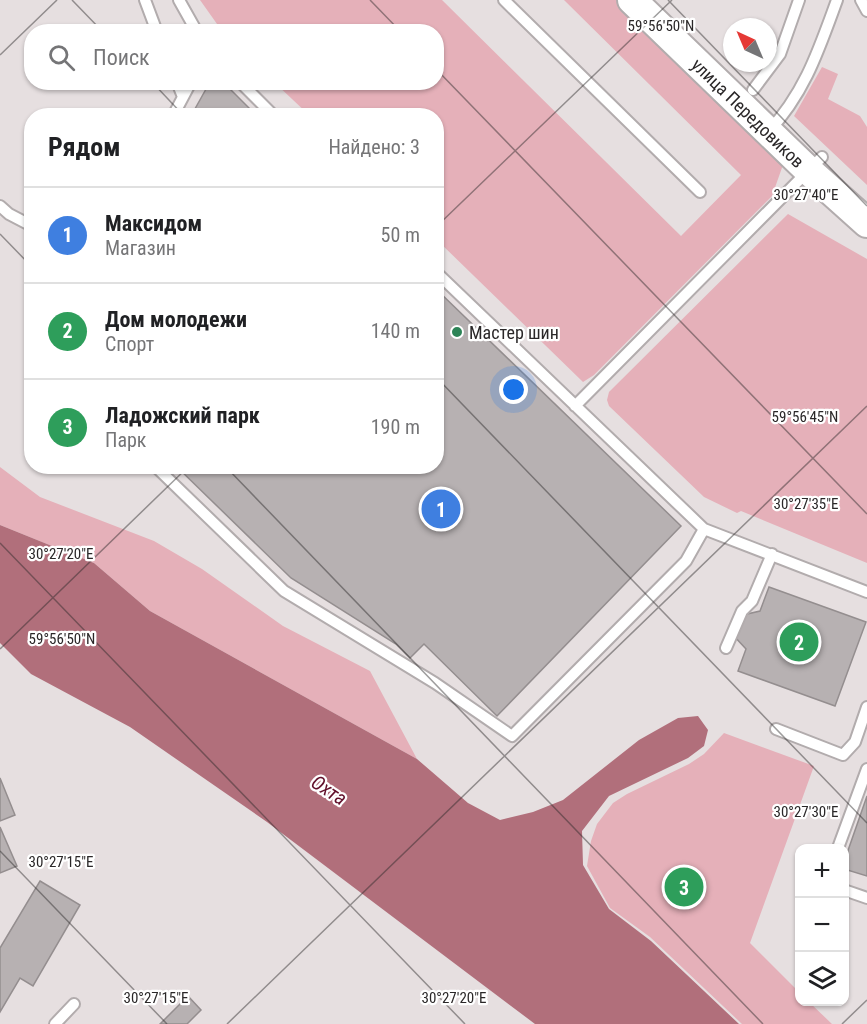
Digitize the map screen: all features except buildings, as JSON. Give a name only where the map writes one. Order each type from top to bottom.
[{"type":"main road","name":"улица Передовиков","points":[[632,0],[775,125],[816,164],[867,223]]},
{"type":"main road","name":"улица Передовиков","points":[[659,0],[753,90],[775,125]]},
{"type":"main road","name":"улица Передовиков","points":[[816,164],[867,197]]},
{"type":"lane","points":[[145,0],[154,24]]},
{"type":"lane","points":[[179,0],[192,24]]},
{"type":"lane","points":[[504,0],[700,192]]},
{"type":"lane","points":[[753,90],[780,54],[799,0]]},
{"type":"lane","points":[[775,125],[811,71],[837,0]]},
{"type":"lane","points":[[861,0],[867,11]]},
{"type":"lane","points":[[180,90],[183,97]]},
{"type":"lane","points":[[177,108],[187,90]]},
{"type":"lane","points":[[248,90],[266,108]]},
{"type":"lane","points":[[575,406],[816,164]]},
{"type":"lane","points":[[0,206],[24,222]]},
{"type":"lane","points":[[444,280],[704,529],[867,592]]},
{"type":"lane","points":[[163,474],[284,591],[435,683],[513,736],[686,561],[704,529]]},
{"type":"lane","points":[[726,648],[742,611],[752,601],[771,554]]},
{"type":"lane","points":[[776,729],[843,755],[855,742],[867,707]]},
{"type":"lane","points":[[839,844],[867,769]]},
{"type":"lane","points":[[849,892],[867,898]]},
{"type":"lane","points":[[55,1024],[74,1004]]},
{"type":"shaded area","points":[[200,0],[442,0],[681,236],[741,175],[564,0],[616,0],[784,162],[772,196],[594,375],[583,382],[444,247],[444,108],[302,108],[282,90],[444,90],[444,24],[217,24]]},
{"type":"shaded area","points":[[822,67],[838,74],[828,99],[860,116],[867,127],[867,185],[794,116]]},
{"type":"shaded area","points":[[788,214],[867,259],[867,563],[741,511],[737,513],[704,497],[609,406],[607,400],[609,392]]},
{"type":"shaded area","points":[[0,467],[40,497],[154,541],[202,569],[283,626],[370,671],[417,759],[150,611],[94,563],[0,525]]},
{"type":"shaded area","points":[[724,733],[814,766],[750,943],[795,988],[795,1006],[813,1006],[832,1024],[742,1024],[650,937],[610,908],[587,866],[591,841],[597,824],[613,803],[704,754]]},
{"type":"water","name":"Охта","points":[[0,525],[94,563],[150,611],[417,759],[468,803],[500,820],[533,812],[563,800],[639,740],[678,718],[698,716],[708,730],[704,746],[688,758],[609,796],[582,831],[583,865],[609,909],[651,941],[739,1024],[535,1024],[267,822],[130,727],[31,674],[0,643]]},
{"type":"place","name":"Мастер шин","points":[[457,332]]},
{"type":"place","name":"Максидом","points":[[441,509]]},
{"type":"place","name":"Дом молодежи","points":[[799,642]]},
{"type":"place","name":"Ладожский парк","points":[[684,887]]}]
